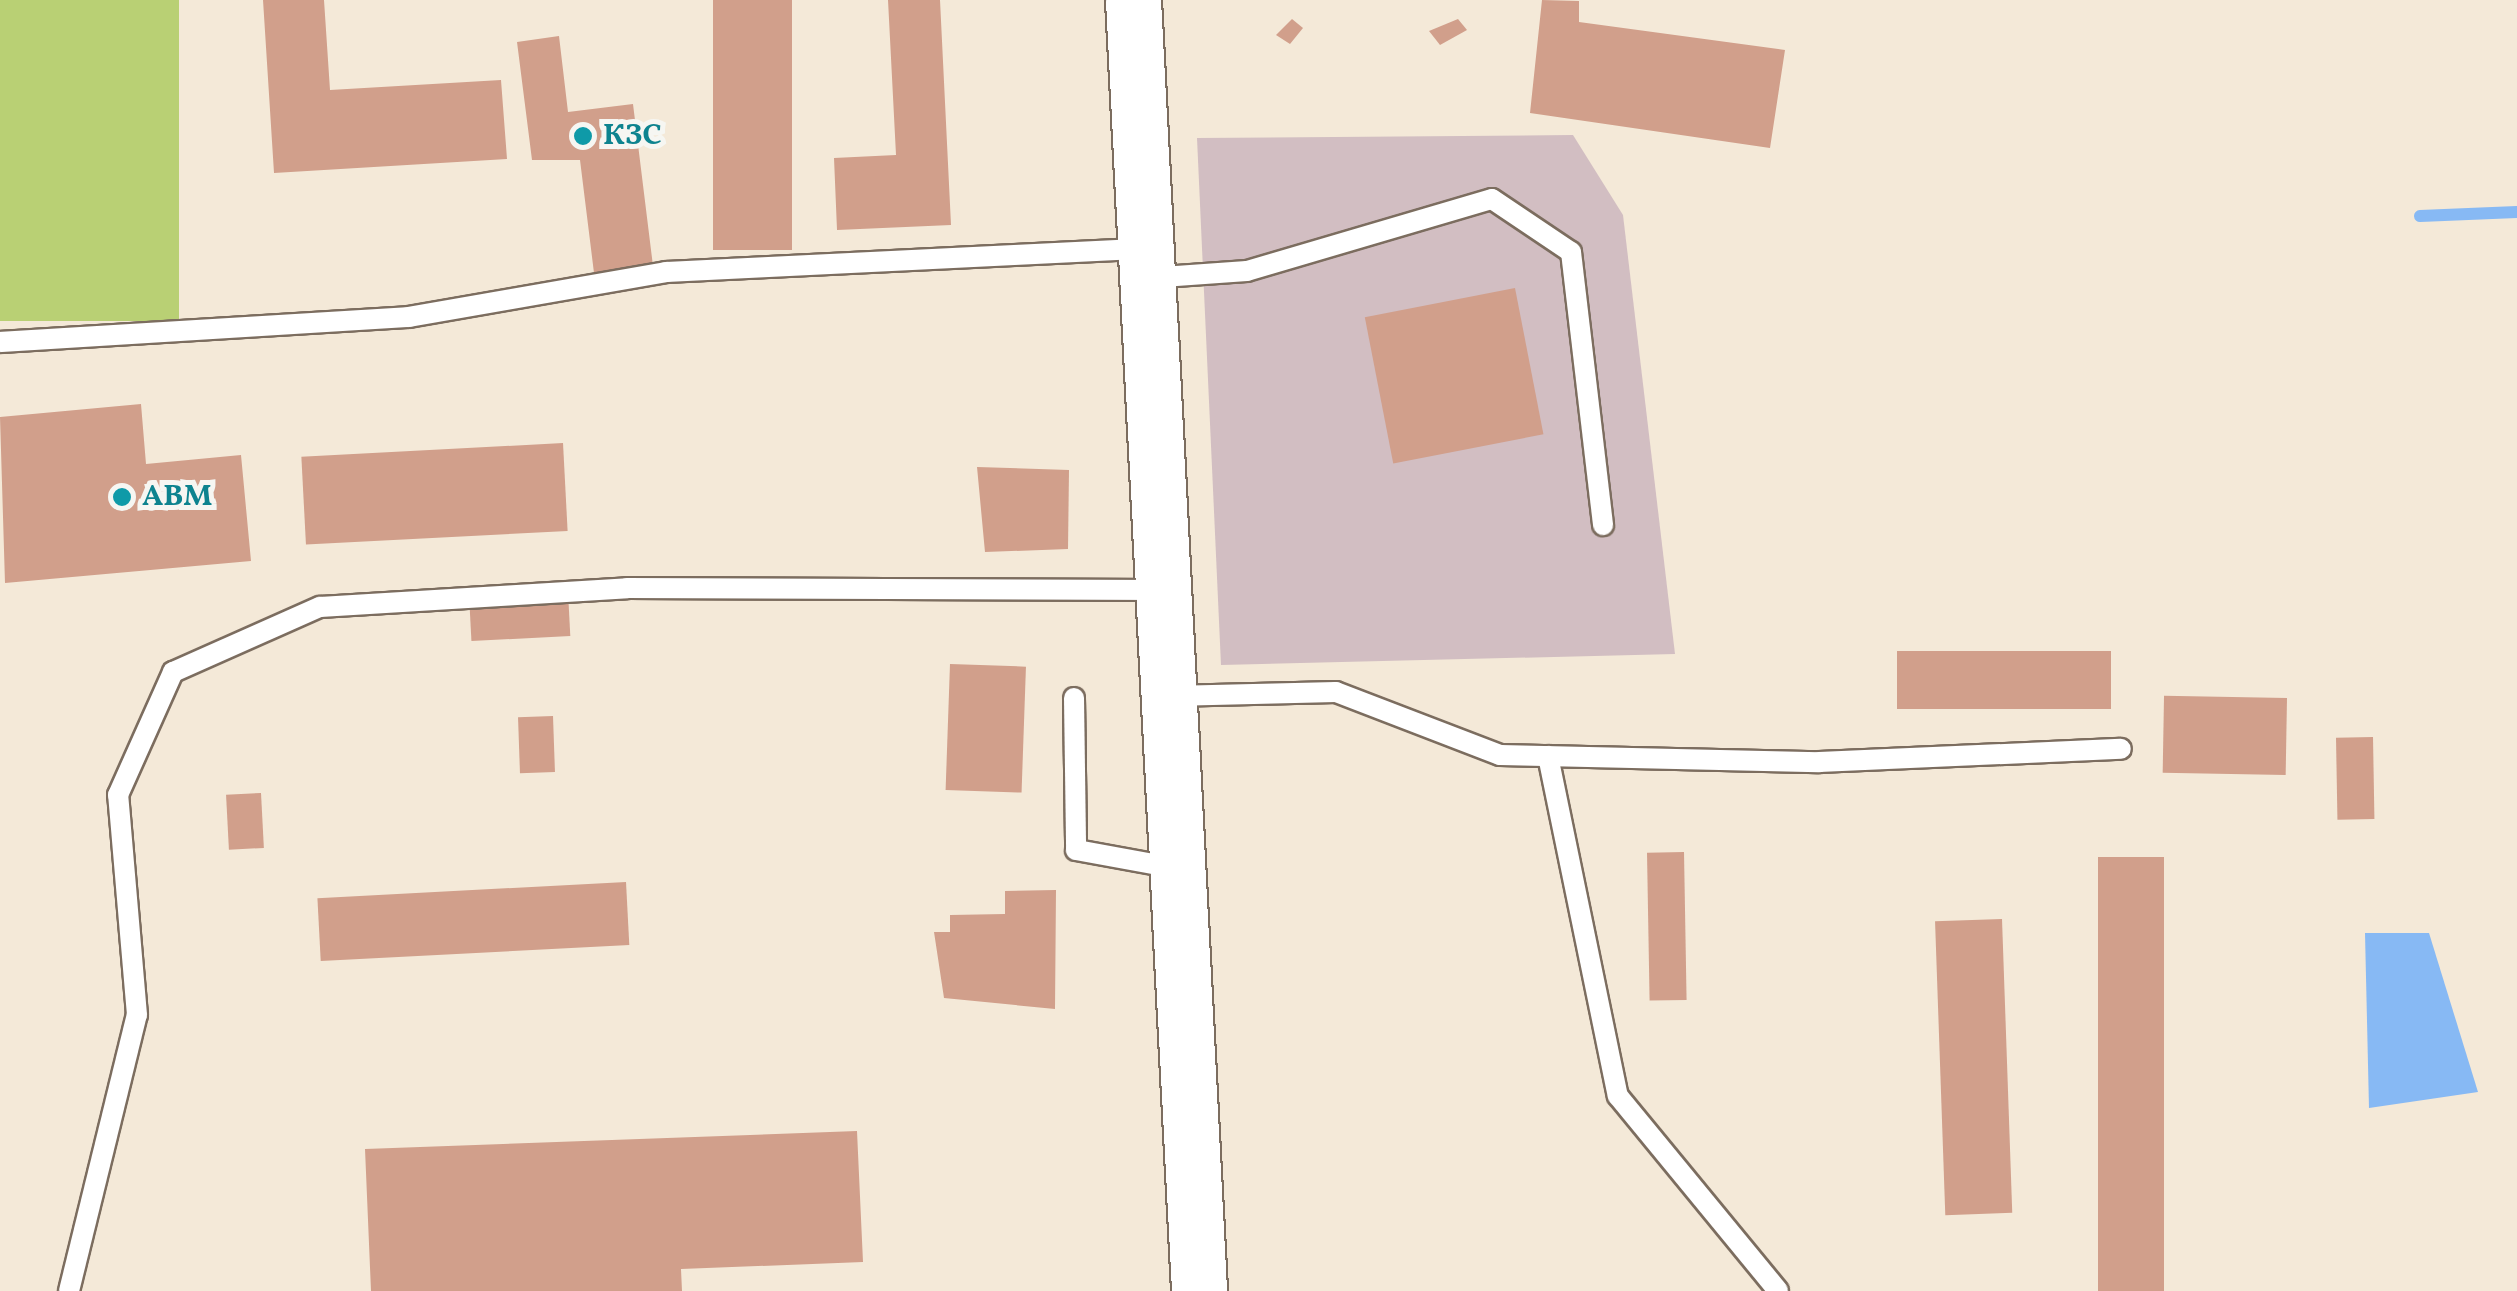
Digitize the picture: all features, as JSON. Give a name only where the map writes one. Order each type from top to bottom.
[{"type":"street","points":[[1133,0],[1199,1291]]},
{"type":"lane","points":[[0,342],[408,317],[666,272],[1145,263],[1247,270],[1492,199],[1571,252],[1603,525]]},
{"type":"lane","points":[[69,1291],[138,1015],[118,795],[173,672],[320,607],[627,588],[1163,590]]},
{"type":"lane","points":[[1169,696],[1336,692],[1500,755],[1820,762],[2121,749]]},
{"type":"lane","points":[[1074,698],[1076,850],[1178,869]]},
{"type":"lane","points":[[1548,756],[1618,1096],[1778,1291]]},
{"type":"shaded area","points":[[1573,135],[1623,215],[1675,654],[1221,665],[1197,138]]},
{"type":"green space","points":[[0,0],[179,0],[179,321],[0,321]]},
{"type":"water","points":[[2365,933],[2429,933],[2478,1092],[2369,1108]]},
{"type":"building","points":[[263,0],[324,0],[330,90],[501,80],[507,159],[274,173]]},
{"type":"building","points":[[713,0],[792,0],[792,250],[713,250]]},
{"type":"building","points":[[888,0],[940,0],[951,225],[837,230],[834,158],[896,155]]},
{"type":"building","points":[[1542,0],[1579,1],[1579,22],[1785,50],[1770,148],[1530,113]]},
{"type":"building","points":[[1292,19],[1303,28],[1290,44],[1276,35]]},
{"type":"building","points":[[1458,19],[1467,30],[1440,45],[1429,31]]},
{"type":"building","name":"КЗС","points":[[559,36],[568,112],[633,104],[653,266],[594,273],[580,160],[532,160],[517,42]]},
{"type":"building","points":[[1515,288],[1543,434],[1393,463],[1365,317]]},
{"type":"building","name":"АВМ","points":[[141,404],[146,464],[241,455],[251,561],[5,583],[0,417]]},
{"type":"building","points":[[563,443],[568,531],[306,545],[301,457]]},
{"type":"building","points":[[977,467],[1069,470],[1068,549],[985,552]]},
{"type":"building","points":[[568,592],[570,636],[471,641],[469,597]]},
{"type":"building","points":[[1897,651],[2111,651],[2111,709],[1897,709]]},
{"type":"building","points":[[950,664],[1026,667],[1022,793],[946,790]]},
{"type":"building","points":[[2164,696],[2287,698],[2286,775],[2163,773]]},
{"type":"building","points":[[553,716],[555,772],[520,773],[518,717]]},
{"type":"building","points":[[2373,737],[2374,819],[2337,820],[2336,738]]},
{"type":"building","points":[[261,793],[264,848],[229,850],[226,795]]},
{"type":"building","points":[[1684,852],[1687,1000],[1650,1001],[1647,853]]},
{"type":"building","points":[[2098,857],[2164,857],[2164,1291],[2098,1291]]},
{"type":"building","points":[[626,882],[629,945],[321,961],[317,898]]},
{"type":"building","points":[[1056,890],[1055,1009],[944,998],[934,932],[950,932],[950,915],[1005,914],[1005,891]]},
{"type":"building","points":[[2002,919],[2012,1213],[1945,1215],[1935,921]]},
{"type":"building","points":[[857,1131],[863,1262],[681,1269],[682,1291],[371,1291],[365,1149]]},
{"type":"waterway","points":[[2420,216],[2517,212]]},
{"type":"place","name":"КЗС","points":[[583,136]]},
{"type":"place","name":"АВМ","points":[[122,497]]}]
